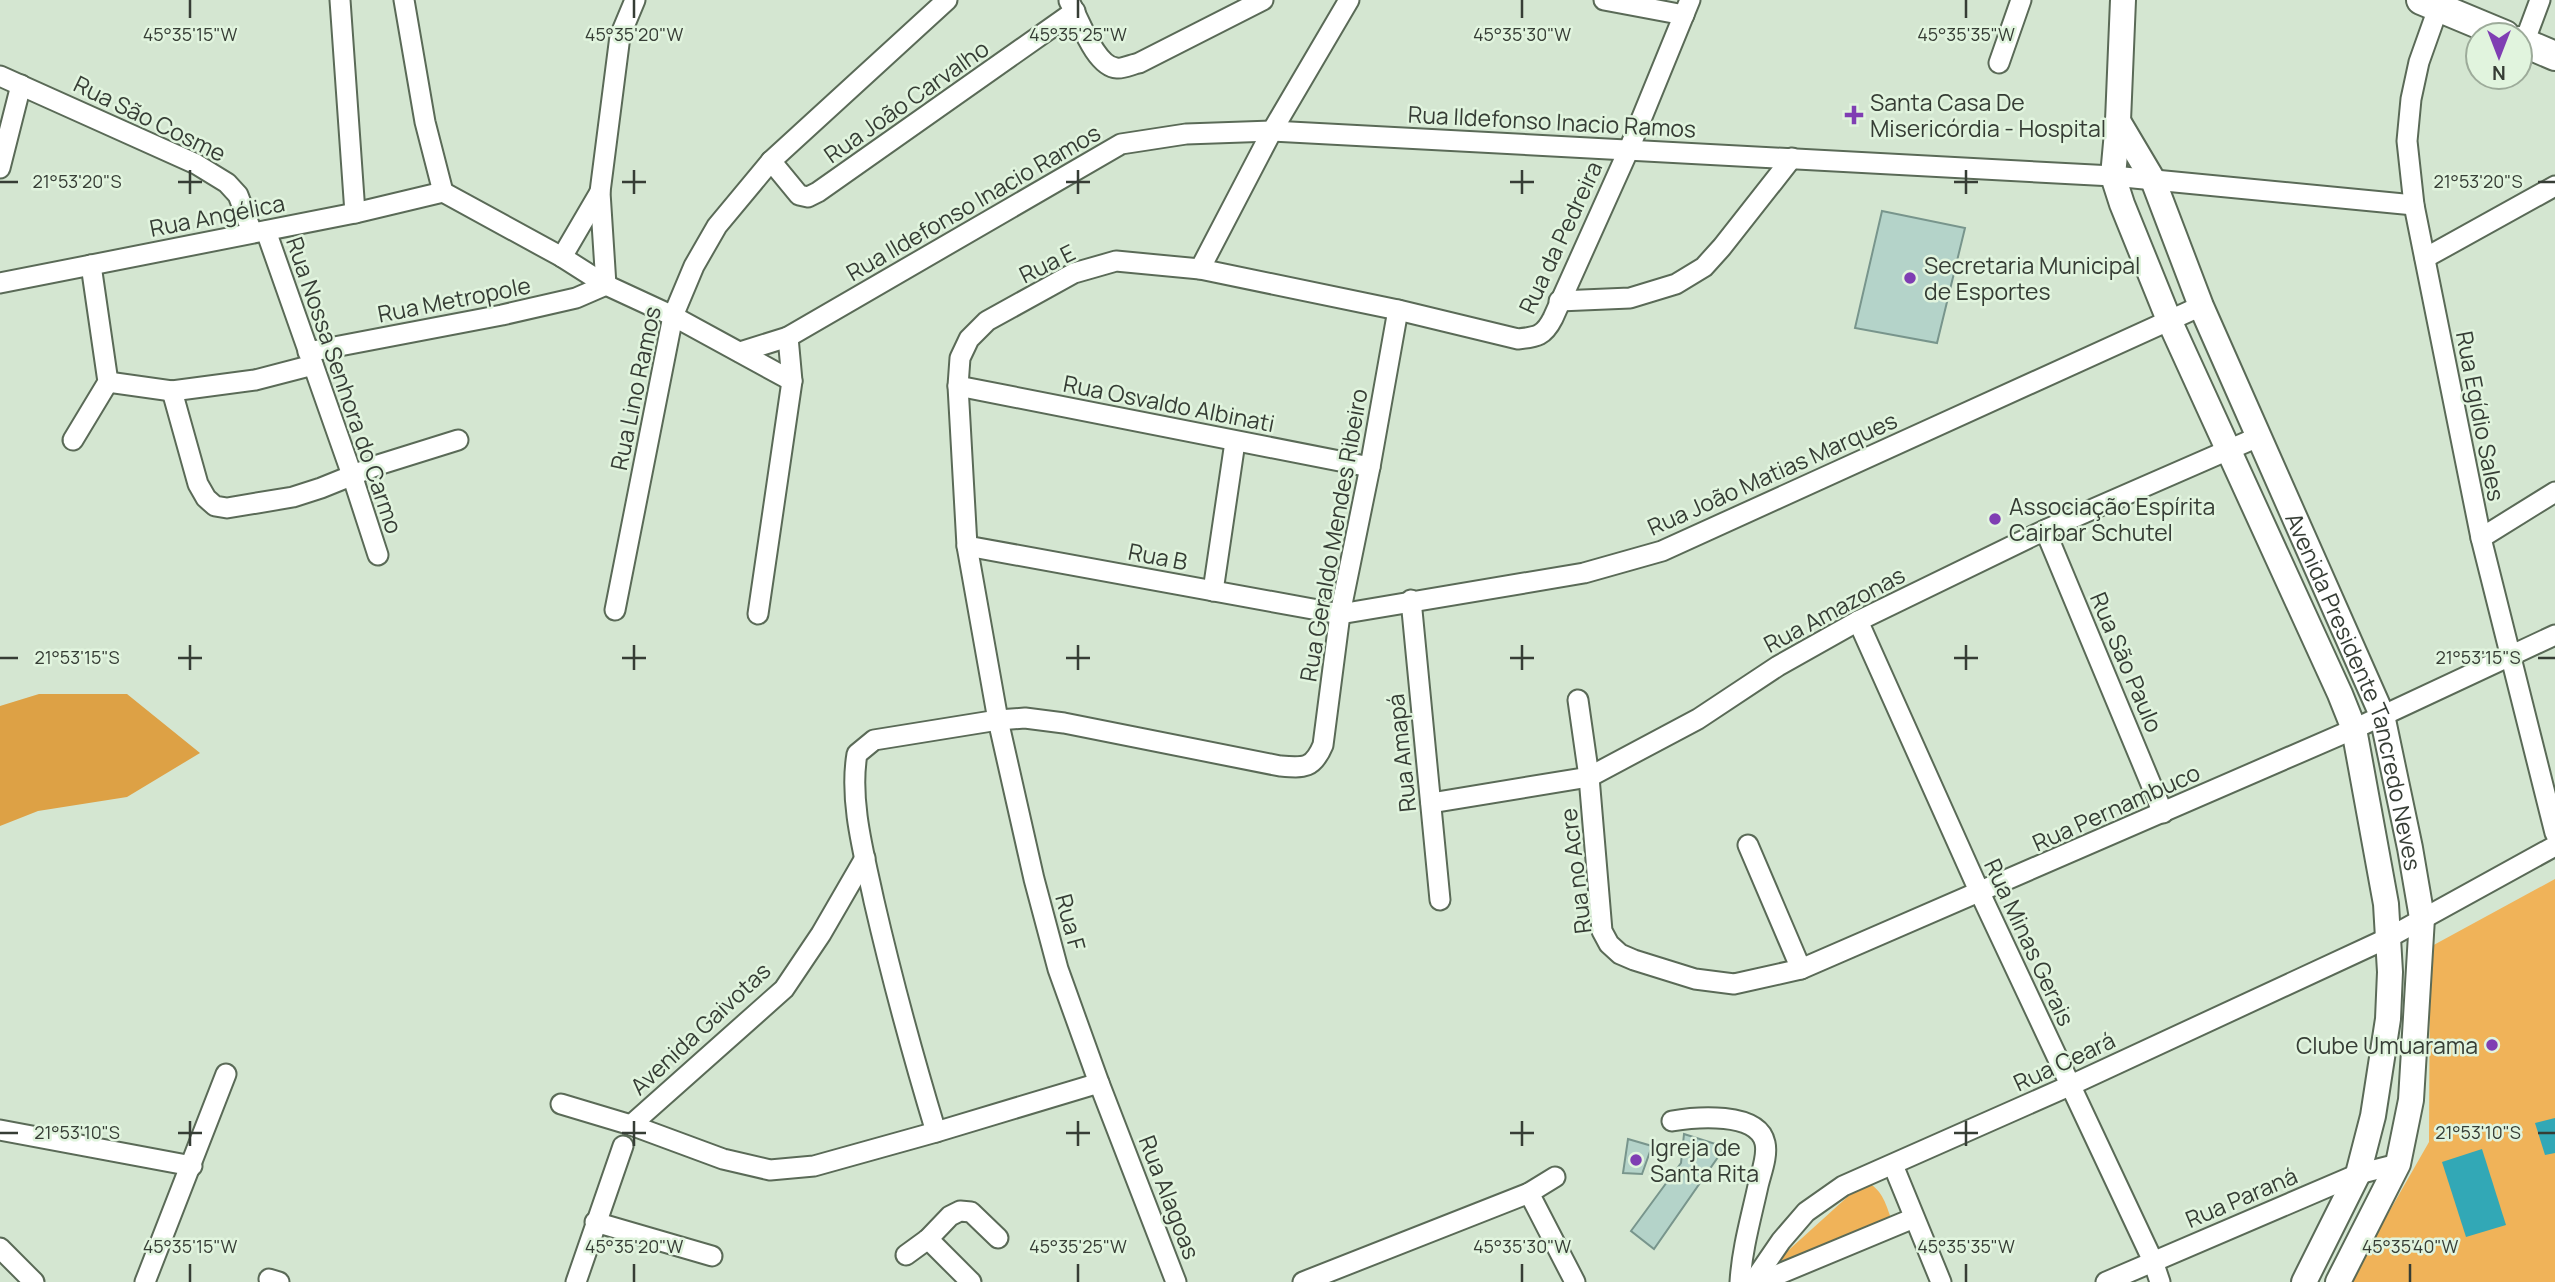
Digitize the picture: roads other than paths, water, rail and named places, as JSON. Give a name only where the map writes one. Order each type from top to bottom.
[{"type":"main road","points":[[2433,2],[2474,21]]},
{"type":"main road","points":[[2534,47],[2555,56]]},
{"type":"street","points":[[340,0],[355,213]]},
{"type":"street","points":[[404,0],[425,122],[443,192],[562,257],[606,285],[673,316],[792,381]]},
{"type":"street","points":[[606,285],[600,192],[620,36],[635,0]]},
{"type":"street","name":"Rua Lino Ramos","points":[[615,610],[673,316],[694,266],[716,226],[771,160],[947,0]]},
{"type":"street","points":[[1072,6],[1093,50],[1105,64],[1117,68],[1139,63],[1263,0]]},
{"type":"street","points":[[1200,269],[1272,131],[1349,0]]},
{"type":"street","points":[[1604,0],[1687,7]]},
{"type":"street","points":[[1999,63],[2021,0]]},
{"type":"street","points":[[2113,176],[2123,0]]},
{"type":"street","points":[[2527,21],[2540,0]]},
{"type":"street","name":"Rua Egídio Sales","points":[[2433,2],[2411,99],[2407,141],[2414,205],[2481,538],[2555,832]]},
{"type":"street","name":"Rua João Carvalho","points":[[771,160],[799,195],[808,197],[818,192],[1072,6]]},
{"type":"street","name":"Rua da Pedreira","points":[[1535,337],[1548,330],[1629,149],[1687,7]]},
{"type":"street","name":"Rua São Cosme","points":[[0,76],[196,164],[227,183],[238,195],[259,231]]},
{"type":"street","points":[[0,169],[21,85]]},
{"type":"street","name":"Avenida Presidente Tancredo Neves","points":[[2118,121],[2153,180],[2201,306],[2382,715],[2391,751],[2422,918],[2411,1100],[2398,1164],[2338,1282]]},
{"type":"street","name":"Rua Ildefonso Inacio Ramos","points":[[740,352],[788,337],[1121,144],[1186,134],[1272,131],[2113,176],[2414,205]]},
{"type":"street","points":[[1559,301],[1630,298],[1676,284],[1704,267],[1792,158]]},
{"type":"street","name":"Avenida Presidente Tancredo Neves","points":[[2113,176],[2169,320],[2354,729],[2386,904],[2390,972],[2388,1019],[2373,1116],[2358,1174],[2304,1282]]},
{"type":"street","points":[[2425,258],[2555,186]]},
{"type":"street","name":"Rua Angélica","points":[[0,283],[355,213],[443,192]]},
{"type":"street","points":[[562,257],[600,192]]},
{"type":"street","name":"Rua Nossa Senhora do Carmo","points":[[259,231],[311,359],[378,555]]},
{"type":"street","name":"Rua E","points":[[998,720],[967,545],[958,386],[960,358],[969,339],[987,321],[1074,272],[1116,261],[1200,269],[1398,310],[1518,339],[1535,337]]},
{"type":"street","points":[[73,440],[108,382],[90,265]]},
{"type":"street","name":"Rua Metropole","points":[[108,382],[172,391],[255,380],[311,359],[576,298],[606,285]]},
{"type":"street","name":"Rua João Matias Marques","points":[[1340,614],[1584,573],[1662,551],[2201,306]]},
{"type":"street","name":"Rua Geraldo Mendes Ribeiro","points":[[998,720],[1025,718],[1064,723],[1280,766],[1297,768],[1311,765],[1323,745],[1340,614],[1398,310]]},
{"type":"street","points":[[758,614],[792,381],[788,337]]},
{"type":"street","name":"Rua Osvaldo Albinati","points":[[958,386],[1370,467]]},
{"type":"street","points":[[172,391],[198,484],[206,498],[215,506],[227,508],[293,497],[378,465],[458,440]]},
{"type":"street","name":"Rua Amazonas","points":[[1431,803],[1589,778],[1698,719],[1778,666],[1858,621],[2045,530],[2258,437]]},
{"type":"street","points":[[1213,591],[1235,442]]},
{"type":"street","points":[[2481,538],[2555,492]]},
{"type":"street","name":"Rua São Paulo","points":[[2045,530],[2163,813]]},
{"type":"street","name":"Rua B","points":[[967,545],[1340,614]]},
{"type":"street","name":"Rua Amapá","points":[[1411,600],[1440,900]]},
{"type":"street","name":"Rua Minas Gerais","points":[[1858,621],[1980,893],[2153,1261],[2160,1282]]},
{"type":"street","name":"Rua Pernambuco","points":[[1734,984],[1801,969],[1980,893],[2354,729],[2555,635]]},
{"type":"street","name":"Rua no Acre","points":[[1578,700],[1589,778],[1598,900],[1602,931],[1608,944],[1620,954],[1634,960],[1695,979],[1734,984]]},
{"type":"street","points":[[936,1132],[887,959],[864,858],[853,776],[857,754],[874,740],[998,720]]},
{"type":"street","name":"Rua F","points":[[998,720],[1058,969],[1118,1130]]},
{"type":"street","points":[[1748,845],[1801,969]]},
{"type":"street","name":"Rua Ceará","points":[[1753,1282],[1781,1241],[1806,1212],[1843,1186],[2069,1086],[2388,938],[2555,846]]},
{"type":"street","name":"Avenida Gaivotas","points":[[631,1125],[784,989],[821,934],[864,858]]},
{"type":"street","points":[[145,1282],[226,1074]]},
{"type":"street","points":[[561,1104],[631,1125],[723,1159],[770,1170],[814,1166],[1099,1083]]},
{"type":"street","points":[[1672,1121],[1725,1118],[1756,1128],[1765,1142],[1764,1160],[1741,1259],[1740,1282]]},
{"type":"street","points":[[0,1130],[192,1166]]},
{"type":"street","name":"Rua Alagoas","points":[[1118,1130],[1176,1282]]},
{"type":"street","points":[[576,1282],[623,1146]]},
{"type":"street","name":"Rua Paraná","points":[[2106,1282],[2358,1174],[2398,1164]]},
{"type":"street","points":[[1893,1165],[1941,1282]]},
{"type":"street","points":[[1303,1282],[1529,1193],[1555,1177]]},
{"type":"street","points":[[1529,1193],[1575,1282]]},
{"type":"street","points":[[906,1255],[950,1216],[960,1211],[971,1212],[999,1238]]},
{"type":"street","points":[[1760,1282],[1914,1218]]},
{"type":"street","points":[[595,1222],[712,1256]]},
{"type":"street","points":[[928,1238],[971,1282]]},
{"type":"street","points":[[0,1248],[34,1282]]},
{"type":"water","points":[[2555,1118],[2555,1153],[2545,1155],[2535,1123]]},
{"type":"water","points":[[2482,1149],[2506,1225],[2466,1237],[2442,1162]]},
{"type":"place","name":"Santa Casa De Misericórdia - Hospital","points":[[1854,115]]},
{"type":"place","name":"Secretaria Municipal de Esportes","points":[[1910,278]]},
{"type":"place","name":"Associação Espírita Cairbar Schutel","points":[[1995,519]]},
{"type":"place","name":"Clube Umuarama","points":[[2492,1045]]},
{"type":"place","name":"Igreja de Santa Rita","points":[[1636,1160]]}]
